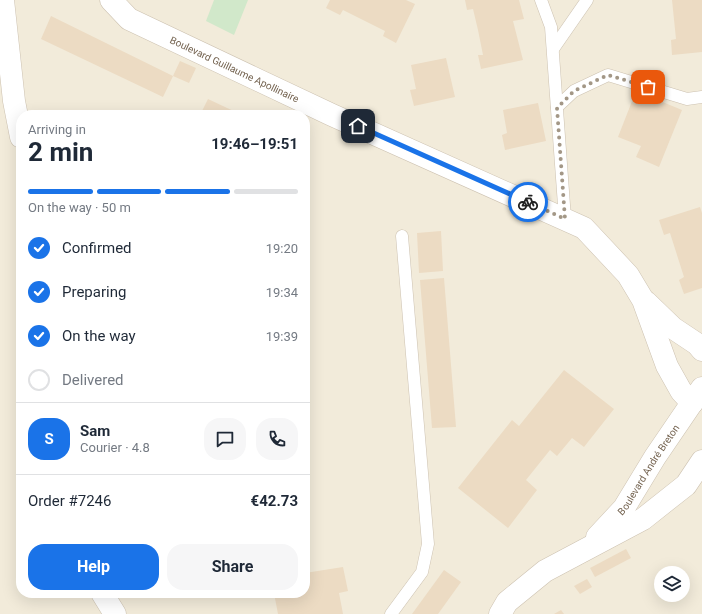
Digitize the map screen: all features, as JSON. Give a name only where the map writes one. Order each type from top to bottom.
[{"type":"street","points":[[3,0],[16,111]]},
{"type":"street","name":"Boulevard Guillaume Apollinaire","points":[[112,0],[129,19],[332,115],[584,228],[628,275],[643,300],[667,366],[681,391],[699,397]]},
{"type":"street","name":"Boulevard Guillaume Apollinaire","points":[[643,300],[673,328],[698,344],[702,350]]},
{"type":"street","name":"Boulevard André Breton","points":[[588,547],[624,508],[655,457],[699,397]]},
{"type":"street","name":"Boulevard André Breton","points":[[508,610],[545,571],[643,519],[686,485],[702,461]]},
{"type":"street","points":[[105,598],[115,614]]},
{"type":"lane","points":[[541,0],[551,27],[565,219]]},
{"type":"lane","points":[[553,49],[587,0]]},
{"type":"lane","points":[[557,108],[574,91],[608,75],[687,99],[702,97]]},
{"type":"lane","points":[[391,614],[422,572],[428,544],[402,236]]},
{"type":"shaded area","points":[[0,0],[702,0],[702,614],[0,614]]},
{"type":"green space","points":[[214,0],[248,0],[234,35],[206,21]]},
{"type":"building","points":[[330,0],[406,0],[415,4],[396,43],[383,36],[385,31],[343,10],[340,15],[326,8]]},
{"type":"building","points":[[465,0],[519,0],[524,19],[513,21],[523,60],[481,69],[478,55],[483,55],[478,30],[473,9],[467,10]]},
{"type":"building","points":[[672,0],[702,0],[702,52],[672,55],[671,40],[676,39]]},
{"type":"building","points":[[51,16],[173,76],[163,97],[41,39]]},
{"type":"building","points":[[446,58],[455,97],[414,106],[410,90],[416,89],[411,65]]},
{"type":"building","points":[[180,61],[196,68],[189,83],[173,76]]},
{"type":"building","points":[[636,91],[682,110],[659,167],[636,157],[641,146],[618,137]]},
{"type":"building","points":[[208,99],[231,110],[202,110]]},
{"type":"building","points":[[538,103],[546,141],[505,150],[502,135],[507,133],[503,110]]},
{"type":"building","points":[[700,207],[702,213],[702,288],[684,294],[679,280],[684,277],[670,233],[664,235],[659,220]]},
{"type":"building","points":[[441,231],[443,271],[419,273],[417,233]]},
{"type":"building","points":[[444,278],[456,427],[432,428],[420,280]]},
{"type":"building","points":[[564,370],[614,409],[584,447],[572,438],[557,456],[550,450],[526,480],[537,490],[508,528],[458,488],[512,420],[519,426]]},
{"type":"building","points":[[626,549],[631,558],[595,577],[590,568]]},
{"type":"building","points":[[343,567],[348,591],[339,593],[343,614],[278,614],[275,598],[310,598],[310,572]]},
{"type":"building","points":[[444,570],[461,582],[438,614],[412,614]]},
{"type":"building","points":[[587,579],[592,587],[580,594],[574,586]]},
{"type":"building","points":[[561,610],[564,614],[554,614]]},
{"type":"way so far","points":[[528,202],[565,219],[557,108],[565,99],[574,91],[608,75],[648,87]]},
{"type":"route","points":[[358,126],[528,202]]}]
